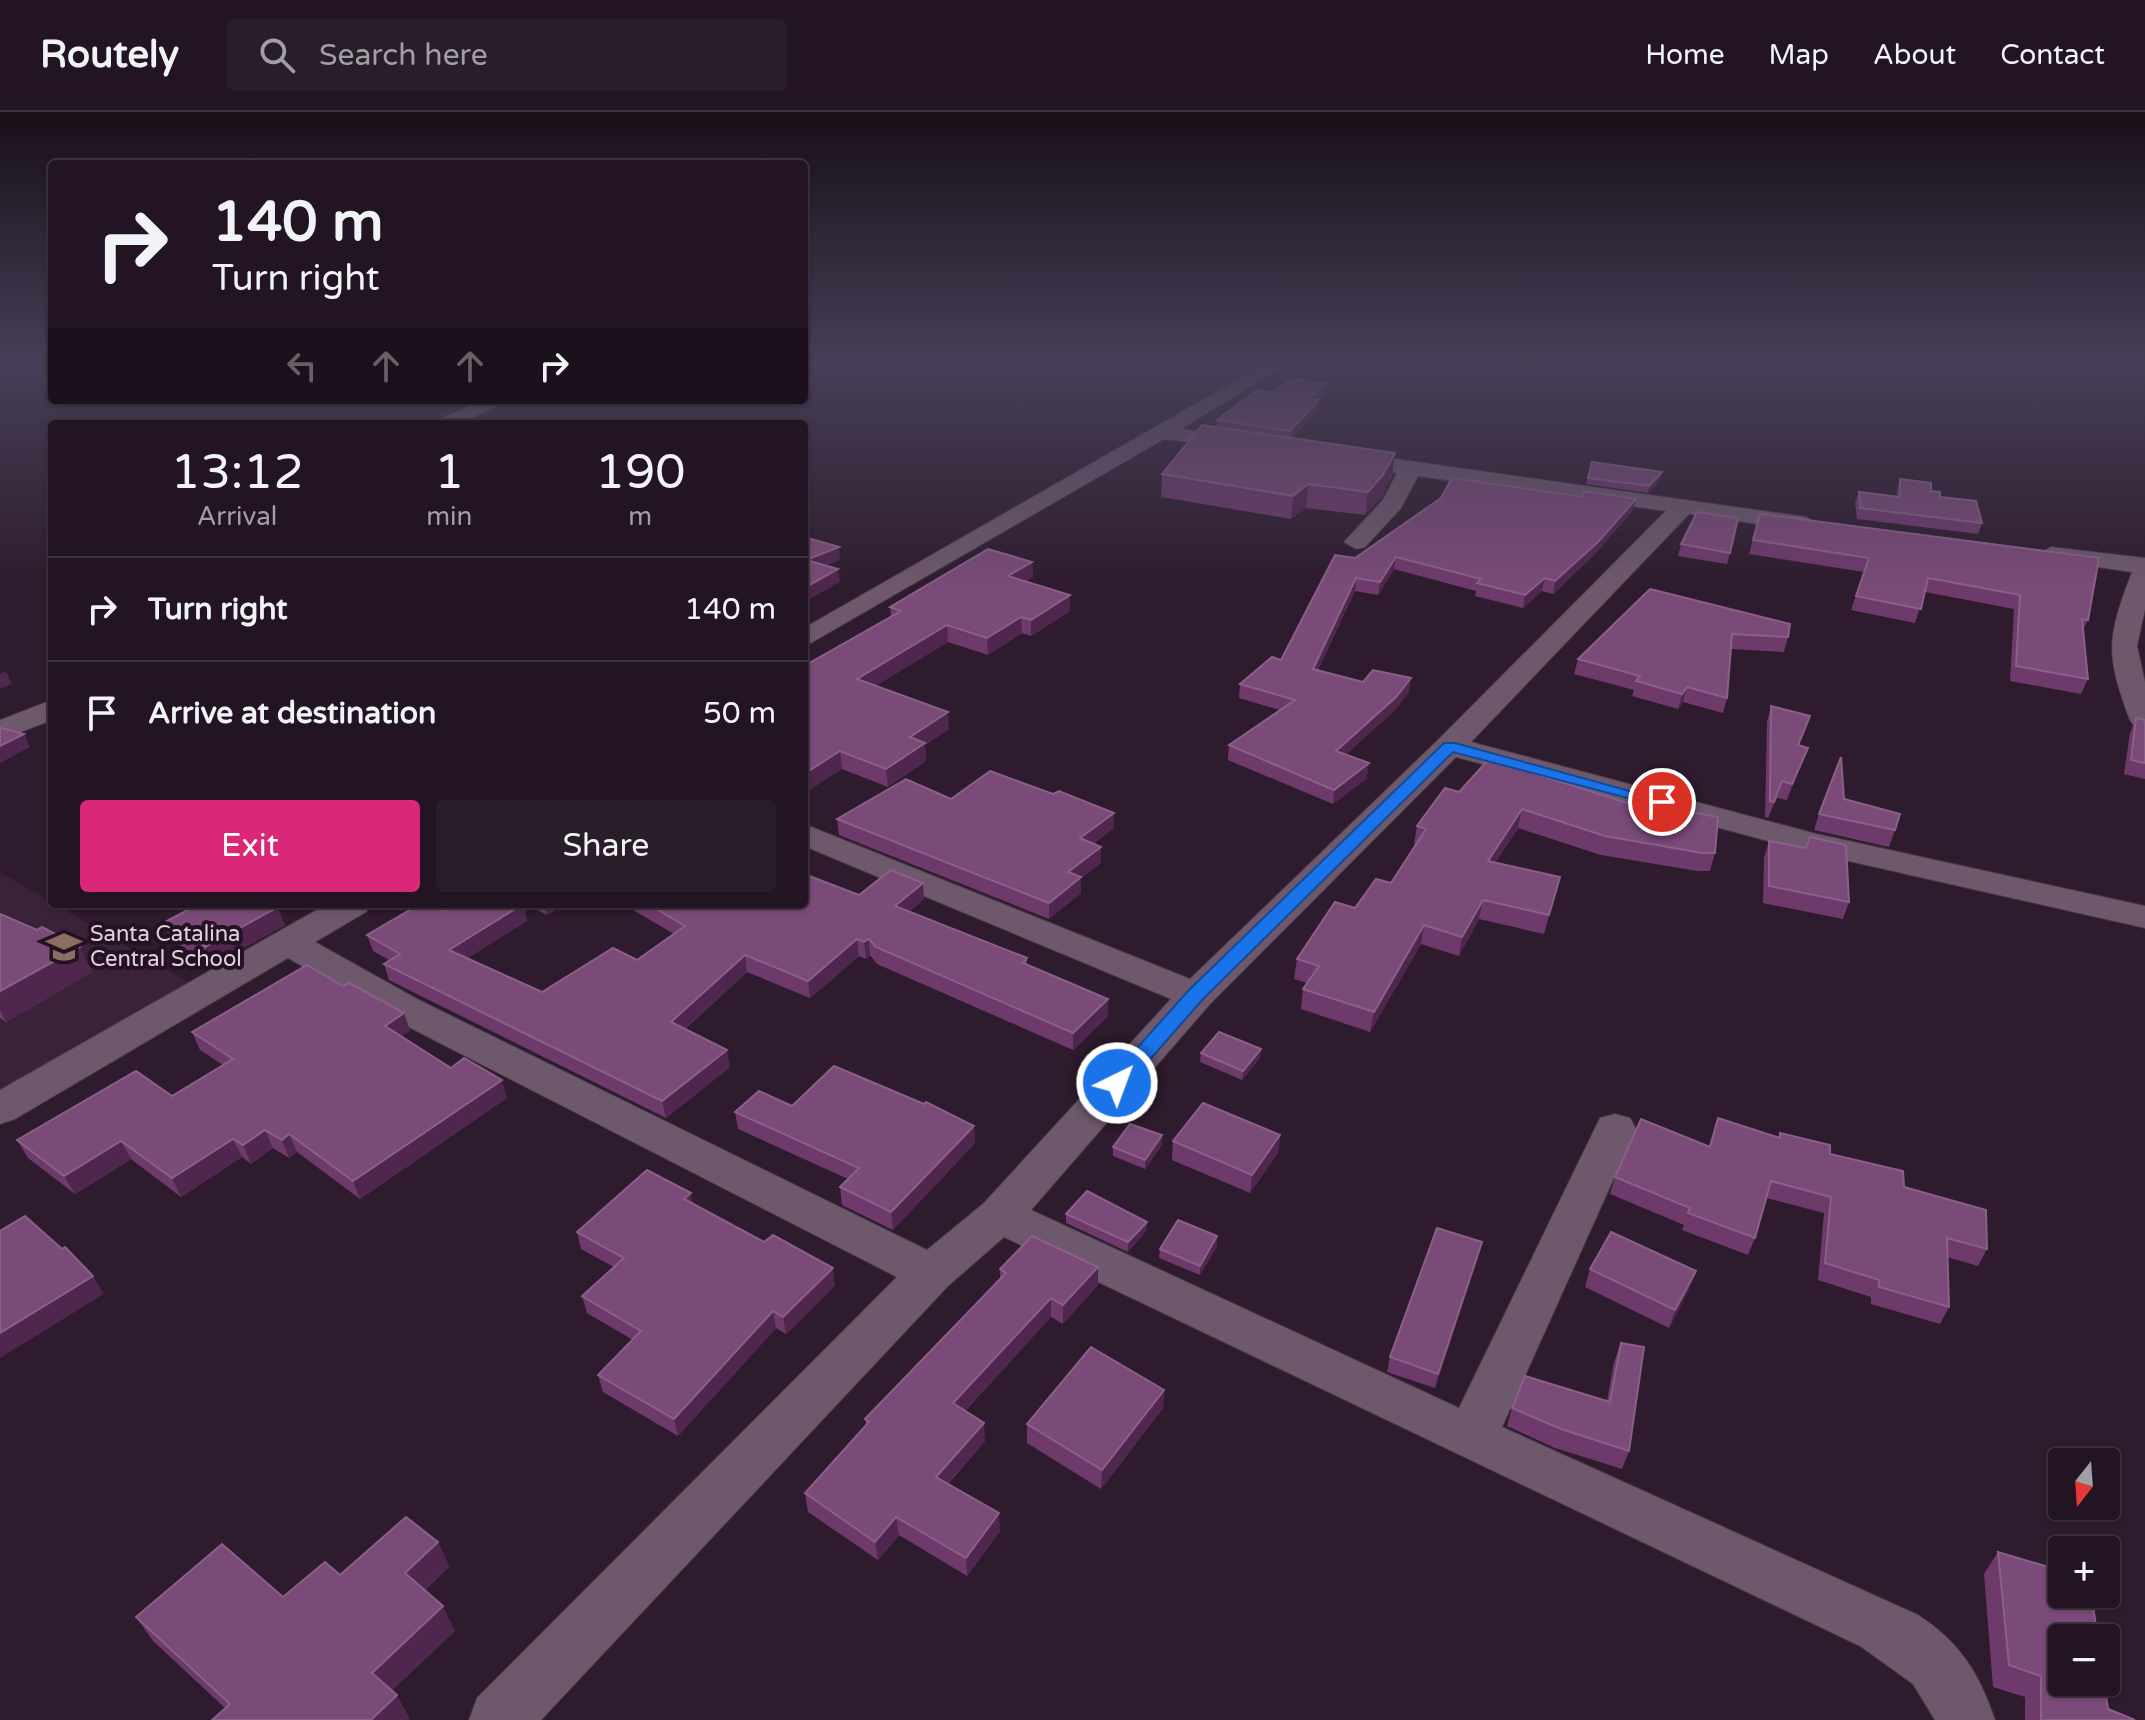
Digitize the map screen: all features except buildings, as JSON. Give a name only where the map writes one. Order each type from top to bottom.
[{"type":"street","points":[[808,637],[1148,438]]},
{"type":"street","points":[[1198,438],[1264,448]]},
{"type":"street","points":[[1322,456],[1836,527]]},
{"type":"street","points":[[1356,542],[1393,503],[1411,468]]},
{"type":"street","points":[[499,1720],[931,1273],[1000,1215],[1196,995],[1450,746],[1682,508]]},
{"type":"street","points":[[2021,550],[2145,566]]},
{"type":"street","points":[[2145,572],[2121,646],[2127,674],[2145,720]]},
{"type":"street","points":[[0,731],[48,711]]},
{"type":"street","points":[[1450,746],[1813,843],[2145,917]]},
{"type":"street","points":[[808,836],[1196,995]]},
{"type":"street","points":[[0,1109],[346,908]]},
{"type":"street","points":[[288,942],[405,1009],[931,1273]]},
{"type":"street","points":[[1471,1438],[1615,1129]]},
{"type":"street","points":[[1000,1215],[1471,1438],[1881,1626],[1920,1649],[1944,1671],[1957,1691],[1965,1720]]},
{"type":"shaded area","name":"Santa Catalina Central School","points":[[0,872],[48,900],[48,908],[62,908],[202,990],[0,1106]]},
{"type":"place","name":"Santa Catalina Central School","points":[[64,947]]},
{"type":"route","points":[[1117,1083],[1196,995],[1450,746],[1662,802]]}]
